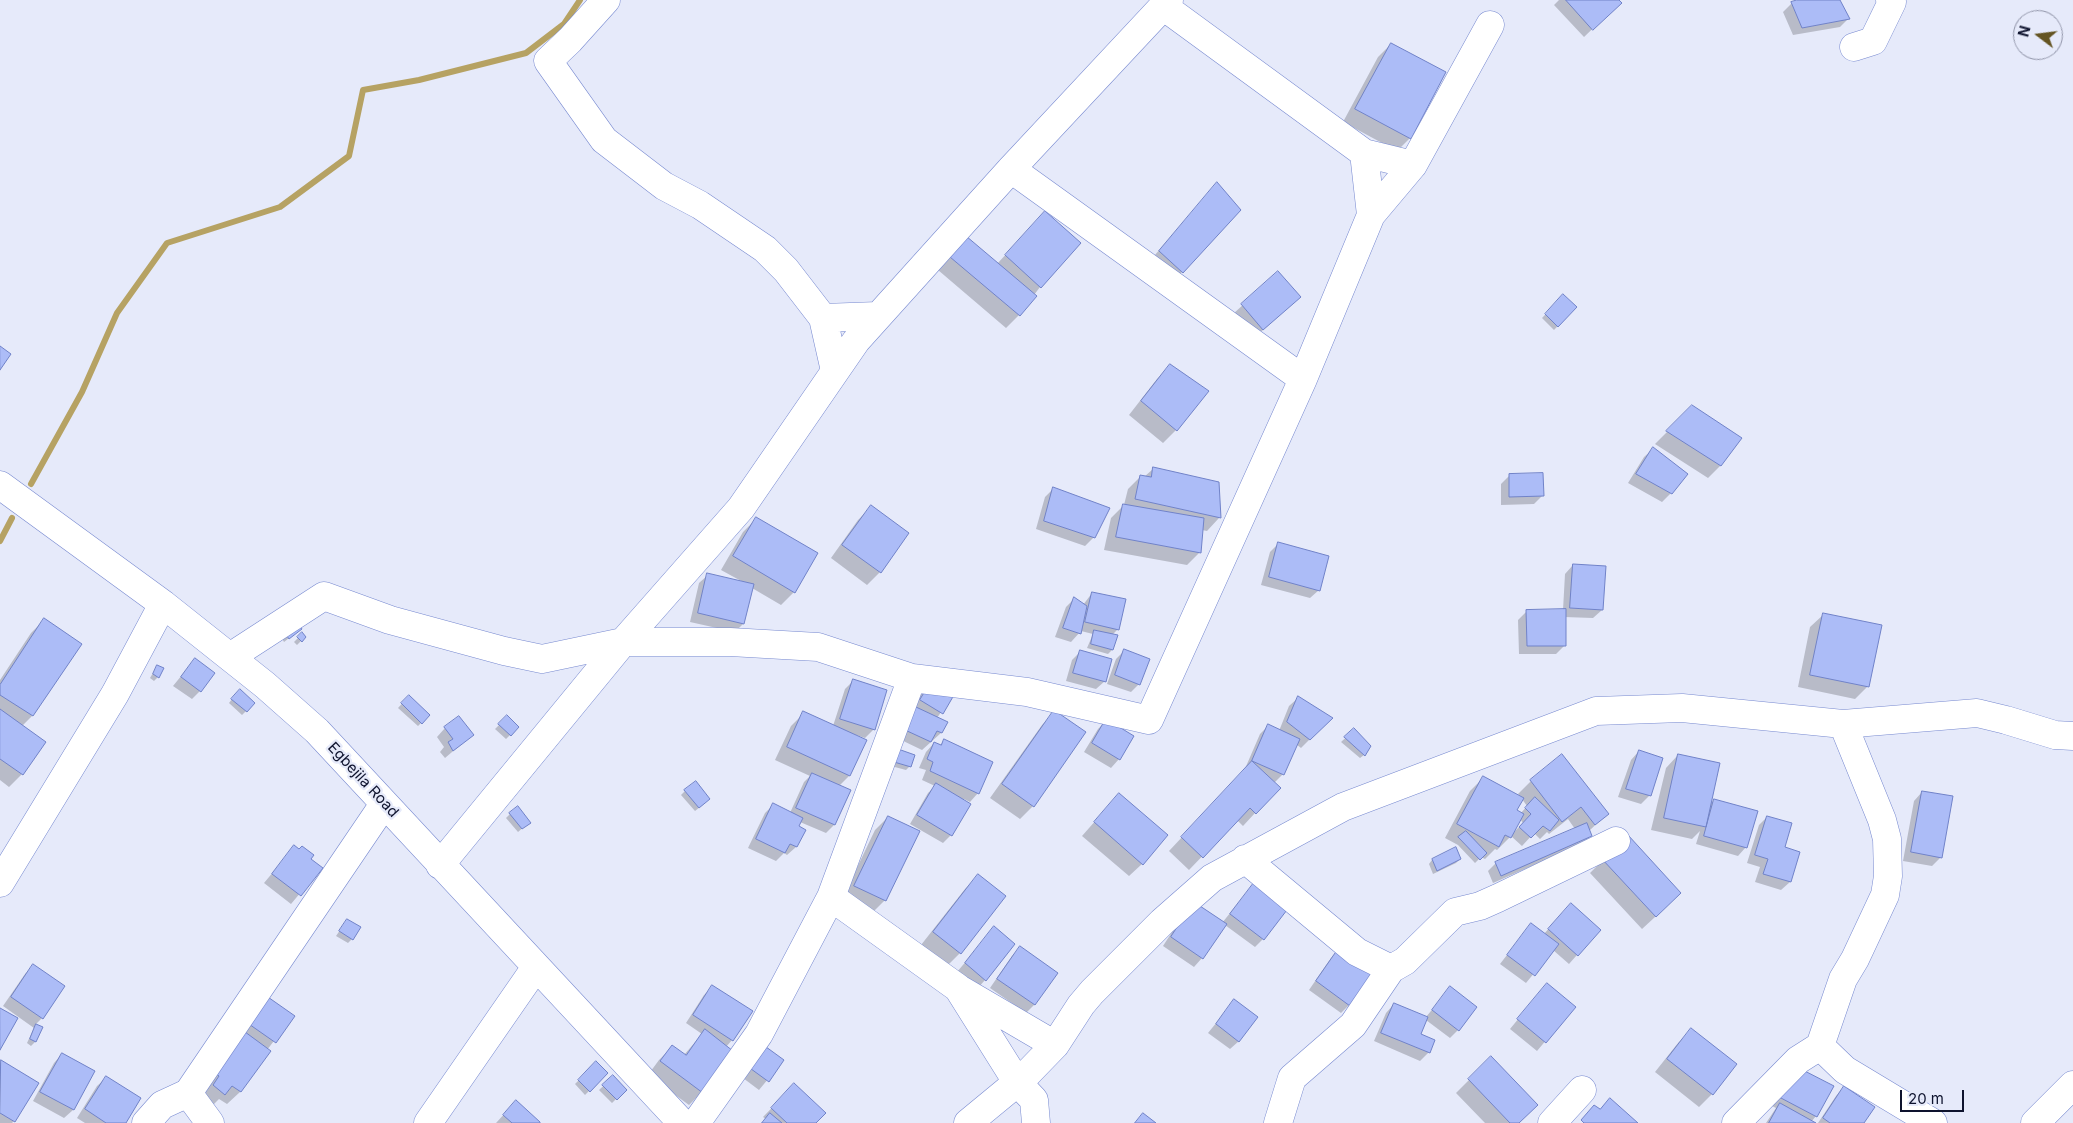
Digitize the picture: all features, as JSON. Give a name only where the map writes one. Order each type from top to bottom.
[{"type":"street","points":[[606,0],[548,62],[604,140],[664,186],[700,205],[764,249],[786,270],[823,318],[836,370]]},
{"type":"street","points":[[1854,47],[1873,40],[1892,2],[1890,0]]},
{"type":"street","points":[[440,865],[623,642],[741,508],[856,341],[1011,169],[1166,3],[1364,154],[1412,165]]},
{"type":"street","points":[[230,657],[324,596],[390,620],[504,651],[542,658],[623,642],[730,642],[818,647],[912,678],[1027,692],[1149,720],[1303,379],[1371,215],[1412,165],[1490,25]]},
{"type":"street","points":[[1364,154],[1371,215]]},
{"type":"street","points":[[1011,169],[1303,379]]},
{"type":"street","points":[[823,318],[878,316]]},
{"type":"street","name":"Egbejila Road","points":[[0,486],[163,604],[265,685],[317,731],[682,1123]]},
{"type":"street","points":[[0,883],[114,694],[163,604]]},
{"type":"street","points":[[696,1123],[759,1034],[831,897],[912,678]]},
{"type":"street","points":[[977,1121],[1055,1045],[1081,1005],[1162,922],[1212,878],[1343,807],[1596,711],[1682,708],[1843,724],[1977,713],[2054,735],[2073,736]]},
{"type":"street","points":[[1736,1123],[1798,1060],[1820,1046],[1843,979],[1855,959],[1885,895],[1888,876],[1887,839],[1882,820],[1843,724]]},
{"type":"street","points":[[146,1123],[162,1105],[188,1093],[384,804]]},
{"type":"street","points":[[1278,1123],[1292,1078],[1353,1025],[1391,969],[1405,962],[1455,912],[1480,906],[1616,841]]},
{"type":"street","points":[[1245,859],[1357,952],[1391,969]]},
{"type":"street","points":[[831,897],[958,988],[1055,1045]]},
{"type":"street","points":[[428,1123],[536,967]]},
{"type":"street","points":[[958,988],[1017,1082],[1034,1100],[1036,1123]]},
{"type":"street","points":[[1820,1046],[1845,1070],[1933,1123]]},
{"type":"street","points":[[2035,1123],[2073,1085]]},
{"type":"street","points":[[1552,1123],[1582,1090]]},
{"type":"street","points":[[188,1093],[210,1123]]},
{"type":"building","points":[[1566,0],[1619,0],[1622,3],[1593,30]]},
{"type":"building","points":[[1797,0],[1840,0],[1850,19],[1802,28],[1791,2]]},
{"type":"building","points":[[1391,43],[1446,72],[1411,139],[1355,109]]},
{"type":"building","points":[[1217,182],[1241,210],[1183,273],[1159,251]]},
{"type":"building","points":[[1045,211],[1081,243],[1041,288],[1005,255]]},
{"type":"building","points":[[966,236],[1037,296],[1020,316],[950,257]]},
{"type":"building","points":[[1278,271],[1301,297],[1263,330],[1241,304]]},
{"type":"building","points":[[1563,294],[1577,307],[1558,327],[1545,314]]},
{"type":"building","points":[[0,346],[11,354],[0,370]]},
{"type":"building","points":[[1170,364],[1209,391],[1177,431],[1141,401]]},
{"type":"building","points":[[1692,405],[1742,438],[1721,466],[1666,431]]},
{"type":"building","points":[[1653,447],[1688,474],[1672,494],[1636,474]]},
{"type":"building","points":[[1153,467],[1219,482],[1221,518],[1135,499],[1140,475],[1151,477]]},
{"type":"building","points":[[1543,473],[1544,496],[1509,497],[1509,474]]},
{"type":"building","points":[[1053,487],[1110,508],[1095,538],[1044,521]]},
{"type":"building","points":[[1123,504],[1204,518],[1201,553],[1116,537]]},
{"type":"building","points":[[871,505],[909,533],[881,573],[842,545]]},
{"type":"building","points":[[756,517],[818,553],[795,593],[733,556]]},
{"type":"building","points":[[1278,542],[1329,556],[1320,591],[1269,577]]},
{"type":"building","points":[[1573,564],[1606,566],[1603,610],[1570,608]]},
{"type":"building","points":[[707,573],[754,584],[744,624],[698,613]]},
{"type":"building","points":[[1092,592],[1126,599],[1119,630],[1085,622]]},
{"type":"building","points":[[1074,597],[1087,606],[1081,634],[1063,628]]},
{"type":"building","points":[[1566,609],[1566,646],[1527,646],[1526,610]]},
{"type":"building","points":[[1823,613],[1882,625],[1869,687],[1810,675]]},
{"type":"building","points":[[44,618],[82,644],[33,716],[0,695],[0,685]]},
{"type":"building","points":[[296,620],[302,629],[289,639],[283,630]]},
{"type":"building","points":[[1094,630],[1118,635],[1113,650],[1091,644]]},
{"type":"building","points":[[302,632],[306,637],[302,642],[297,637]]},
{"type":"building","points":[[1124,649],[1150,659],[1140,685],[1115,675]]},
{"type":"building","points":[[1080,650],[1112,659],[1106,682],[1073,673]]},
{"type":"building","points":[[195,658],[215,673],[201,692],[181,677]]},
{"type":"building","points":[[157,665],[164,668],[159,678],[153,674]]},
{"type":"building","points":[[853,679],[887,690],[875,730],[840,719]]},
{"type":"building","points":[[931,682],[954,695],[943,714],[920,700]]},
{"type":"building","points":[[240,689],[255,703],[247,712],[231,699]]},
{"type":"building","points":[[409,695],[430,715],[422,724],[401,703]]},
{"type":"building","points":[[1298,696],[1333,718],[1310,740],[1287,722]]},
{"type":"building","points":[[916,707],[948,722],[942,733],[937,731],[931,742],[905,730]]},
{"type":"building","points":[[0,709],[46,742],[23,775],[0,759]]},
{"type":"building","points":[[1054,710],[1086,732],[1034,807],[1002,784]]},
{"type":"building","points":[[803,711],[867,740],[850,776],[787,747]]},
{"type":"building","points":[[507,715],[519,727],[511,736],[498,724]]},
{"type":"building","points":[[459,716],[474,735],[453,751],[448,742],[453,739],[444,727]]},
{"type":"building","points":[[1106,719],[1134,736],[1120,760],[1092,743]]},
{"type":"building","points":[[1268,724],[1300,739],[1284,775],[1252,761]]},
{"type":"building","points":[[1354,728],[1371,746],[1365,756],[1344,737]]},
{"type":"building","points":[[944,739],[993,762],[979,794],[930,771],[933,762],[927,759],[934,742],[941,745]]},
{"type":"building","points":[[898,749],[915,755],[911,767],[894,762]]},
{"type":"building","points":[[1639,750],[1663,758],[1651,796],[1626,789]]},
{"type":"building","points":[[1562,754],[1609,814],[1595,825],[1581,807],[1562,822],[1530,780]]},
{"type":"building","points":[[1678,754],[1720,763],[1706,827],[1664,818]]},
{"type":"building","points":[[1252,761],[1281,788],[1256,814],[1250,808],[1203,858],[1181,837]]},
{"type":"building","points":[[812,773],[851,790],[835,825],[796,808]]},
{"type":"building","points":[[1483,776],[1524,798],[1517,810],[1524,814],[1511,838],[1505,835],[1499,847],[1457,824]]},
{"type":"building","points":[[696,781],[710,799],[699,808],[684,790]]},
{"type":"building","points":[[936,783],[971,804],[952,836],[917,815]]},
{"type":"building","points":[[1922,791],[1953,796],[1942,858],[1911,852]]},
{"type":"building","points":[[1119,793],[1168,835],[1143,865],[1094,822]]},
{"type":"building","points":[[1535,797],[1559,820],[1550,831],[1543,826],[1531,838],[1519,827],[1531,814],[1525,808]]},
{"type":"building","points":[[1714,799],[1758,811],[1747,848],[1704,836]]},
{"type":"building","points":[[773,803],[803,818],[799,826],[806,830],[797,847],[790,844],[785,853],[756,839]]},
{"type":"building","points":[[518,806],[531,823],[522,829],[509,813]]},
{"type":"building","points":[[888,816],[920,831],[886,901],[854,886]]},
{"type":"building","points":[[1767,816],[1792,823],[1785,847],[1800,852],[1791,882],[1763,874],[1768,859],[1755,855]]},
{"type":"building","points":[[1587,823],[1592,836],[1501,876],[1495,862]]},
{"type":"building","points":[[1466,831],[1487,853],[1480,860],[1458,837]]},
{"type":"building","points":[[1628,835],[1681,893],[1656,917],[1602,859]]},
{"type":"building","points":[[294,845],[299,849],[302,846],[314,855],[311,859],[323,868],[301,896],[272,874]]},
{"type":"building","points":[[1456,847],[1461,859],[1437,871],[1432,859]]},
{"type":"building","points":[[978,874],[1006,896],[961,954],[933,932]]},
{"type":"building","points":[[1256,880],[1290,906],[1264,940],[1230,914]]},
{"type":"building","points":[[1194,902],[1227,924],[1203,959],[1171,937]]},
{"type":"building","points":[[1571,903],[1601,930],[1578,956],[1548,929]]},
{"type":"building","points":[[347,919],[361,927],[353,940],[339,931]]},
{"type":"building","points":[[1531,923],[1559,944],[1535,976],[1507,955]]},
{"type":"building","points":[[994,926],[1015,944],[986,981],[965,963]]},
{"type":"building","points":[[1020,946],[1058,973],[1035,1005],[997,979]]},
{"type":"building","points":[[1339,948],[1374,972],[1350,1006],[1316,981]]},
{"type":"building","points":[[33,964],[65,986],[43,1019],[11,997]]},
{"type":"building","points":[[1547,983],[1576,1007],[1546,1043],[1517,1019]]},
{"type":"building","points":[[712,985],[753,1011],[733,1041],[693,1015]]},
{"type":"building","points":[[1450,986],[1477,1007],[1459,1031],[1432,1010]]},
{"type":"building","points":[[265,995],[295,1016],[276,1043],[246,1022]]},
{"type":"building","points":[[1234,999],[1258,1017],[1239,1042],[1216,1024]]},
{"type":"building","points":[[1394,1003],[1428,1017],[1421,1034],[1435,1040],[1430,1053],[1381,1033]]},
{"type":"building","points":[[0,1008],[18,1018],[0,1050]]},
{"type":"building","points":[[36,1024],[43,1027],[36,1042],[30,1039]]},
{"type":"building","points":[[1691,1028],[1737,1064],[1713,1095],[1667,1059]]},
{"type":"building","points":[[241,1029],[271,1051],[241,1092],[232,1086],[225,1095],[213,1085],[219,1076],[211,1070]]},
{"type":"building","points":[[705,1029],[733,1051],[703,1093],[660,1061],[672,1045],[686,1055]]},
{"type":"building","points":[[762,1044],[784,1060],[769,1082],[747,1066]]},
{"type":"building","points":[[62,1053],[95,1071],[74,1110],[40,1092]]},
{"type":"building","points":[[1491,1056],[1538,1105],[1519,1123],[1510,1123],[1468,1079]]},
{"type":"building","points":[[1,1060],[39,1083],[15,1122],[0,1113]]},
{"type":"building","points":[[596,1061],[608,1073],[590,1092],[578,1080]]},
{"type":"building","points":[[1795,1066],[1834,1086],[1817,1117],[1779,1097]]},
{"type":"building","points":[[613,1075],[627,1090],[617,1100],[602,1085]]},
{"type":"building","points":[[106,1076],[141,1098],[126,1123],[106,1123],[85,1109]]},
{"type":"building","points":[[794,1083],[826,1113],[816,1123],[787,1123],[771,1108]]},
{"type":"building","points":[[1844,1086],[1875,1107],[1864,1123],[1830,1123],[1823,1118]]},
{"type":"building","points":[[1610,1098],[1638,1123],[1584,1123],[1581,1120],[1594,1105],[1600,1109]]},
{"type":"building","points":[[516,1100],[540,1123],[512,1123],[503,1115]]},
{"type":"building","points":[[1780,1103],[1816,1123],[1769,1123]]},
{"type":"building","points":[[770,1113],[782,1123],[762,1123]]},
{"type":"building","points":[[1143,1113],[1156,1123],[1135,1123]]},
{"type":"waterway","points":[[31,484],[82,392],[117,313],[167,243],[280,207],[349,156],[363,90],[419,80],[526,53],[564,24],[580,0]]},
{"type":"waterway","points":[[0,541],[12,518]]}]
